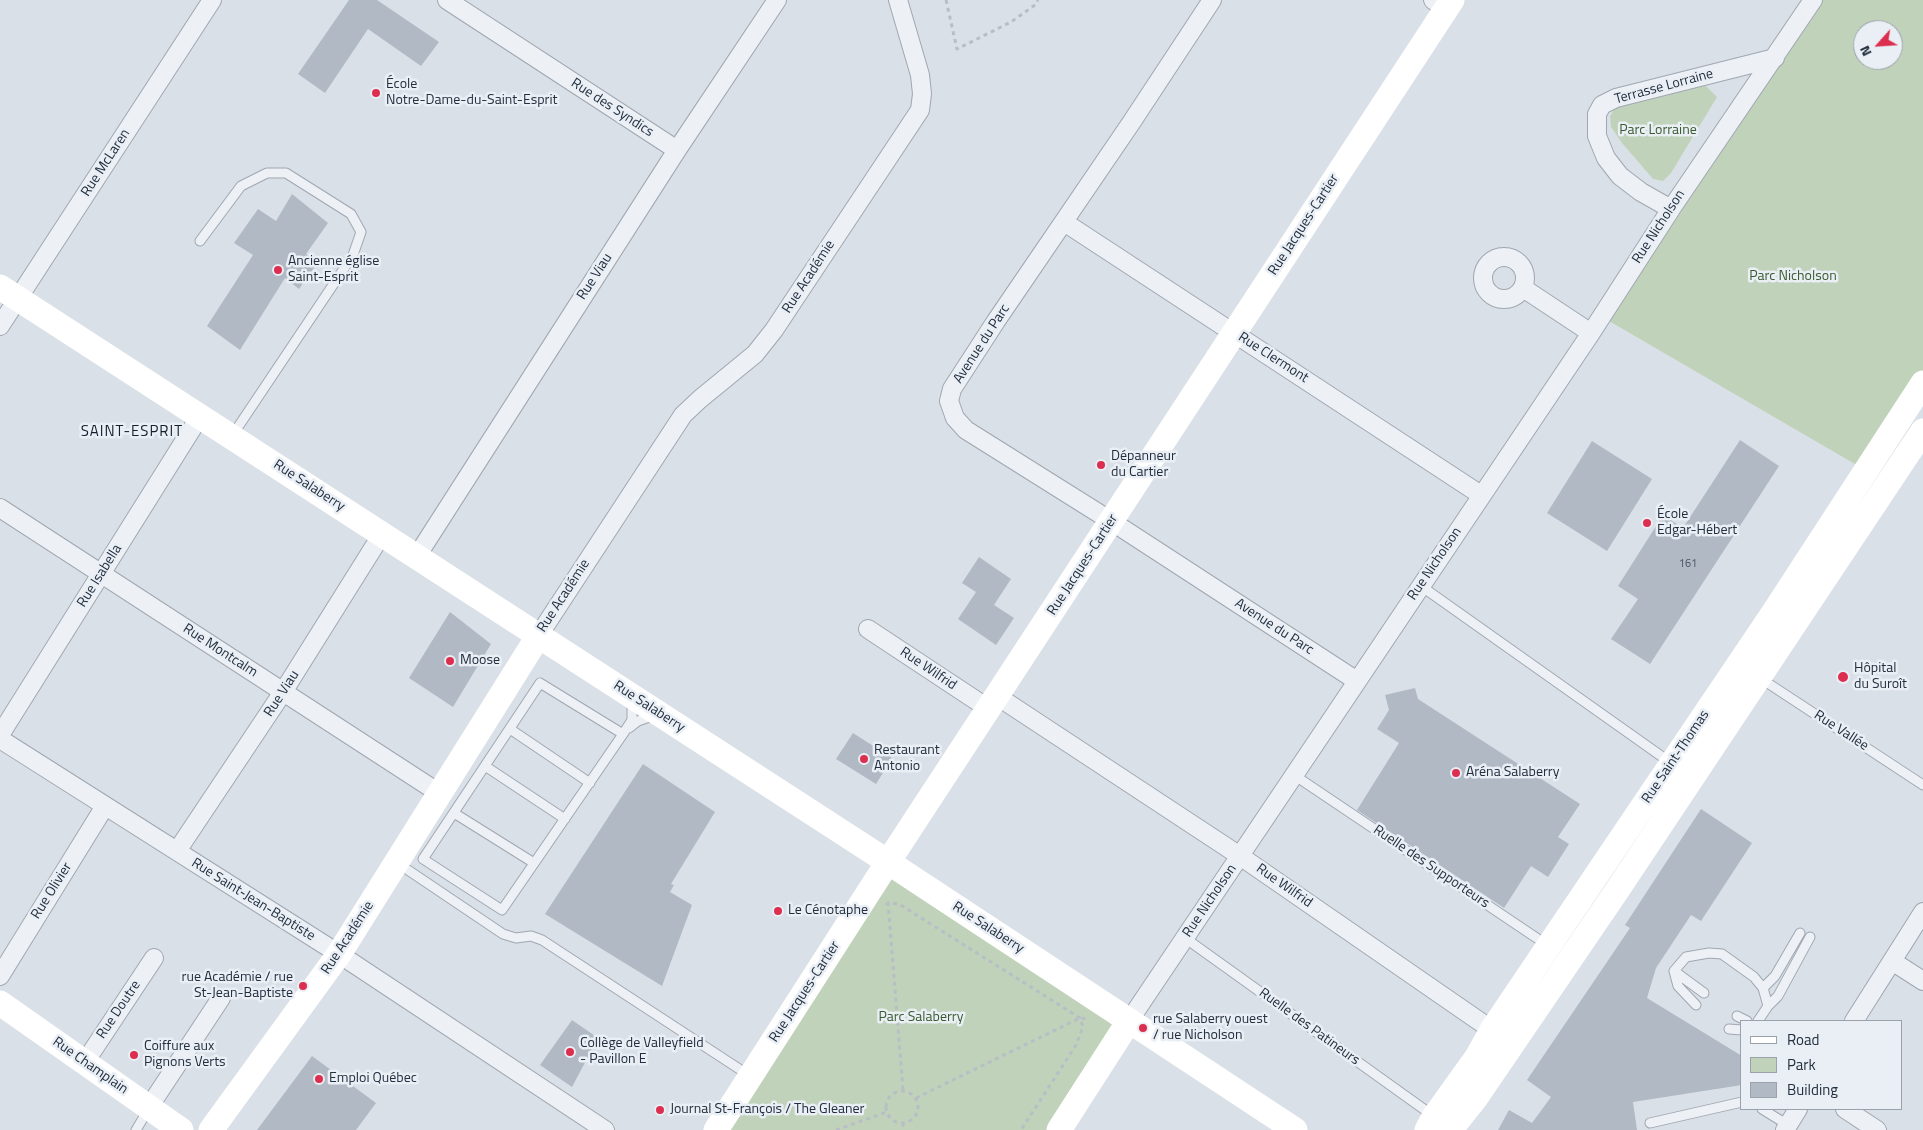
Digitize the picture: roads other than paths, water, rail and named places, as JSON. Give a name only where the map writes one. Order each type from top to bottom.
[{"type":"street","name":"Rue McLaren","points":[[0,326],[9,293],[212,0]]},
{"type":"street","name":"Rue des Syndics","points":[[447,0],[677,150]]},
{"type":"street","name":"Rue Viau","points":[[417,556],[677,150],[777,0]]},
{"type":"street","name":"Rue Académie","points":[[211,1130],[339,954],[538,635],[683,415],[755,354],[774,330],[920,110],[922,94],[920,75],[898,0]]},
{"type":"street","name":"Avenue du Parc","points":[[1212,0],[952,389],[949,401],[955,418],[966,430],[1112,521],[1357,681]]},
{"type":"street","name":"Rue Nicholson","points":[[1059,1130],[1129,1021],[1671,209],[1813,0]]},
{"type":"street","name":"Rue Jacques-Cartier","points":[[716,1130],[888,862],[1234,333],[1444,3]]},
{"type":"street","name":"Terrasse Lorraine","points":[[1671,209],[1641,192],[1620,176],[1606,158],[1597,136],[1597,114],[1602,105],[1616,98],[1775,58]]},
{"type":"street","name":"Rue Clermont","points":[[1064,222],[1481,495]]},
{"type":"street","points":[[1523,288],[1590,332]]},
{"type":"street","name":"Rue Salaberry","points":[[9,293],[888,862],[1295,1130]]},
{"type":"street","name":"Rue Saint-Thomas","points":[[1486,1063],[1492,1030],[1559,953],[1616,892],[1682,770],[1774,612],[1923,383]]},
{"type":"street","name":"Rue Isabella","points":[[0,735],[200,416]]},
{"type":"street","name":"Rue Saint-Thomas","points":[[1682,770],[1758,677],[1923,431]]},
{"type":"street","points":[[1867,468],[1888,483]]},
{"type":"street","name":"Rue Montcalm","points":[[0,508],[439,793]]},
{"type":"street","name":"Rue Viau","points":[[177,851],[284,692],[382,534]]},
{"type":"street","name":"Rue Wilfrid","points":[[868,629],[993,702],[1240,856],[1492,1030]]},
{"type":"street","name":"Rue Saint-Jean-Baptiste","points":[[0,739],[339,954],[605,1130]]},
{"type":"street","name":"Rue Olivier","points":[[0,976],[105,806]]},
{"type":"street","points":[[1855,1020],[1923,912]]},
{"type":"street","name":"Rue Saint-Thomas","points":[[1437,1126],[1486,1063],[1559,953]]},
{"type":"street","name":"Rue Doutre","points":[[85,1062],[154,958]]},
{"type":"street","points":[[1892,961],[1923,981]]},
{"type":"street","points":[[149,1108],[220,998]]},
{"type":"street","name":"Rue Champlain","points":[[0,1002],[180,1130]]},
{"type":"street","points":[[1786,1127],[1797,1110]]},
{"type":"street","points":[[1847,1110],[1877,1130]]},
{"type":"lane","points":[[200,241],[241,186],[267,173],[286,173],[351,214],[361,232],[353,255],[232,437]]},
{"type":"lane","points":[[1421,586],[1682,770]]},
{"type":"lane","name":"Rue Vallée","points":[[1758,677],[1923,784]]},
{"type":"lane","points":[[624,734],[540,683],[424,859],[502,910],[624,734],[632,720],[632,696]]},
{"type":"lane","points":[[624,734],[638,720],[659,714]]},
{"type":"lane","points":[[510,729],[590,783]]},
{"type":"lane","points":[[485,766],[565,819]]},
{"type":"lane","name":"Ruelle des Supporteurs","points":[[1294,776],[1559,953]]},
{"type":"lane","points":[[454,813],[534,863]]},
{"type":"lane","points":[[396,862],[502,934],[516,938],[531,936],[542,940],[750,1076]]},
{"type":"lane","points":[[1764,988],[1775,976],[1800,933]]},
{"type":"lane","points":[[1759,1020],[1768,1006],[1778,996],[1810,937]]},
{"type":"lane","name":"Ruelle des Patineurs","points":[[1185,938],[1437,1126]]},
{"type":"lane","points":[[1674,971],[1686,957],[1709,953],[1722,954],[1754,977],[1764,988],[1768,1006]]},
{"type":"lane","points":[[1674,971],[1704,993]]},
{"type":"lane","points":[[1674,971],[1678,986],[1696,1005]]},
{"type":"lane","points":[[1737,1016],[1745,1020]]},
{"type":"lane","points":[[1729,1029],[1740,1030]]},
{"type":"lane","points":[[1650,1122],[1740,1102]]},
{"type":"lane","points":[[136,1130],[149,1108]]},
{"type":"lane","points":[[1763,1110],[1786,1127]]},
{"type":"place","name":"École Notre-Dame-du-Saint-Esprit","points":[[376,93]]},
{"type":"place","name":"Ancienne église Saint-Esprit","points":[[278,270]]},
{"type":"place","name":"Dépanneur du Cartier","points":[[1101,465]]},
{"type":"place","name":"École Edgar-Hébert","points":[[1647,523]]},
{"type":"place","name":"Moose","points":[[450,661]]},
{"type":"place","name":"Hôpital du Suroît","points":[[1843,677]]},
{"type":"place","name":"Restaurant Antonio","points":[[864,759]]},
{"type":"place","name":"Aréna Salaberry","points":[[1456,773]]},
{"type":"place","name":"Le Cénotaphe","points":[[778,911]]},
{"type":"place","name":"rue Académie / rue St-Jean-Baptiste","points":[[303,986]]},
{"type":"place","name":"rue Salaberry ouest / rue Nicholson","points":[[1143,1028]]},
{"type":"place","name":"Collège de Valleyfield - Pavillon E","points":[[570,1052]]},
{"type":"place","name":"Coiffure aux Pignons Verts","points":[[134,1055]]},
{"type":"place","name":"Emploi Québec","points":[[319,1079]]},
{"type":"place","name":"Journal St-François / The Gleaner","points":[[660,1110]]},
{"type":"district","name":"SAINT-ESPRIT","points":[[132,432]]},
{"type":"park label","name":"Parc Lorraine","points":[[1658,131]]},
{"type":"park label","name":"Parc Nicholson","points":[[1793,277]]},
{"type":"park label","name":"Parc Salaberry","points":[[921,1018]]}]
